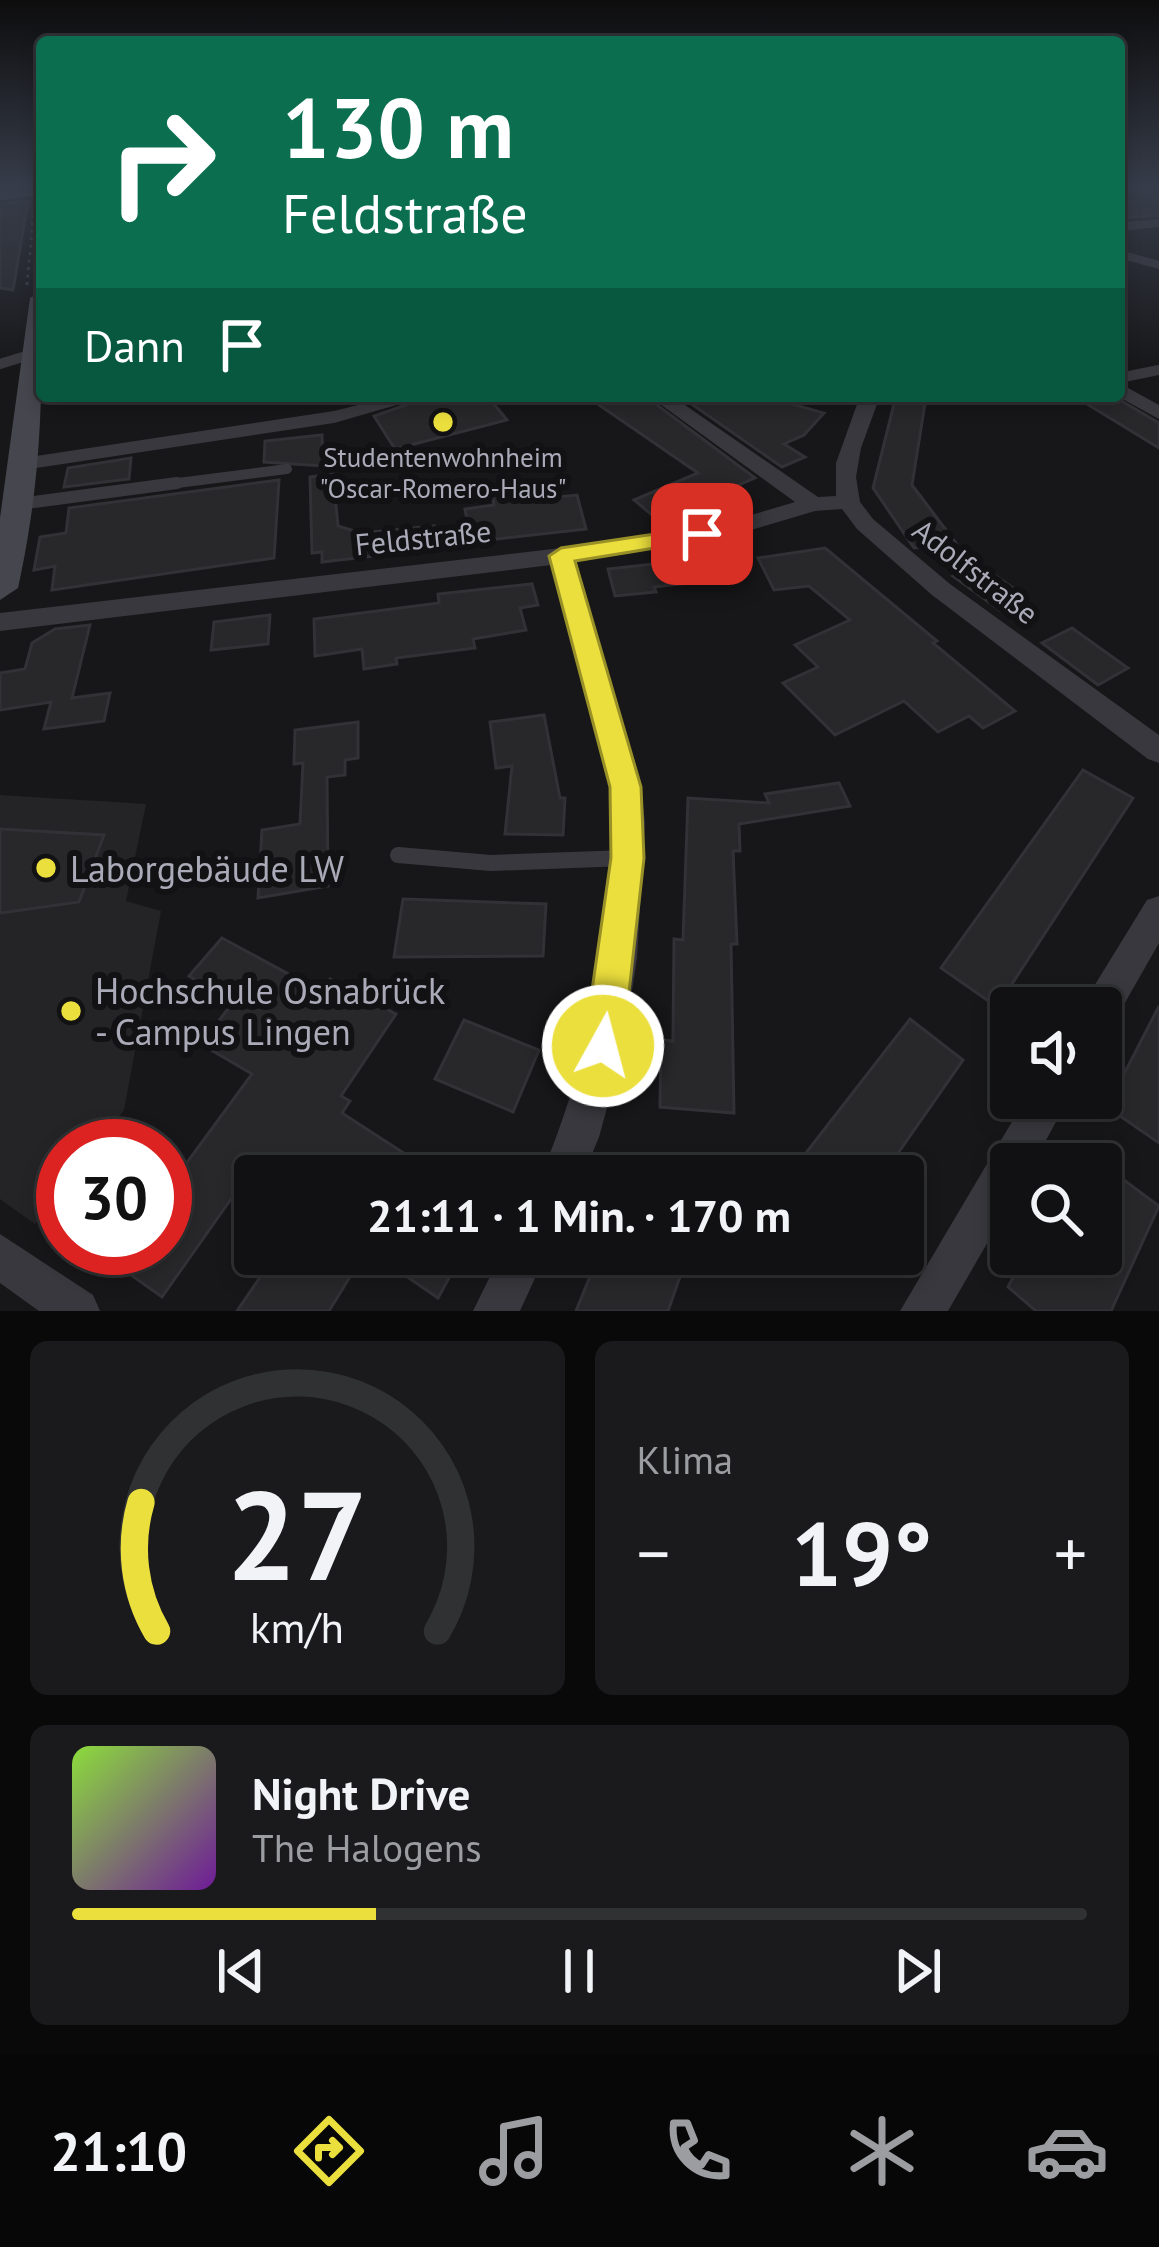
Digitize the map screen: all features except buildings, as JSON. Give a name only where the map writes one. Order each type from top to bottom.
[{"type":"main road","points":[[0,589],[19,504],[36,378]]},
{"type":"street","points":[[1125,393],[1159,413]]},
{"type":"street","points":[[23,464],[334,417],[394,402]]},
{"type":"street","points":[[668,402],[813,503]]},
{"type":"street","points":[[849,502],[849,461],[868,402]]},
{"type":"street","name":"Feldstraße","points":[[0,622],[561,556],[730,529],[813,503],[849,502]]},
{"type":"street","name":"Adolfstraße","points":[[849,502],[908,561],[1159,751]]},
{"type":"street","points":[[561,556],[626,787],[627,858],[603,1046],[586,1126],[572,1155]]},
{"type":"street","points":[[1114,987],[1159,911]]},
{"type":"street","points":[[922,1311],[1036,1119]]},
{"type":"street","points":[[0,1256],[77,1311]]},
{"type":"street","points":[[496,1311],[514,1275]]},
{"type":"lane","points":[[1125,256],[1159,265]]},
{"type":"lane","points":[[0,364],[36,352]]},
{"type":"lane","points":[[1125,378],[1159,370]]},
{"type":"lane","points":[[19,504],[287,470]]},
{"type":"lane","points":[[398,855],[490,863],[627,858]]},
{"type":"shaded area","name":"Hochschule Osnabrück - Campus Lingen","points":[[0,795],[146,804],[126,901],[161,911],[124,1110],[117,1119],[36,1119],[36,1223],[0,1199]]},
{"type":"place","name":"Studentenwohnheim \"Oscar-Romero-Haus\"","points":[[443,422]]},
{"type":"place","name":"Laborgebäude LW","points":[[46,868]]},
{"type":"place","name":"Hochschule Osnabrück - Campus Lingen","points":[[71,1011]]},
{"type":"route","points":[[603,1046],[627,858],[626,787],[561,556],[702,534]]}]
